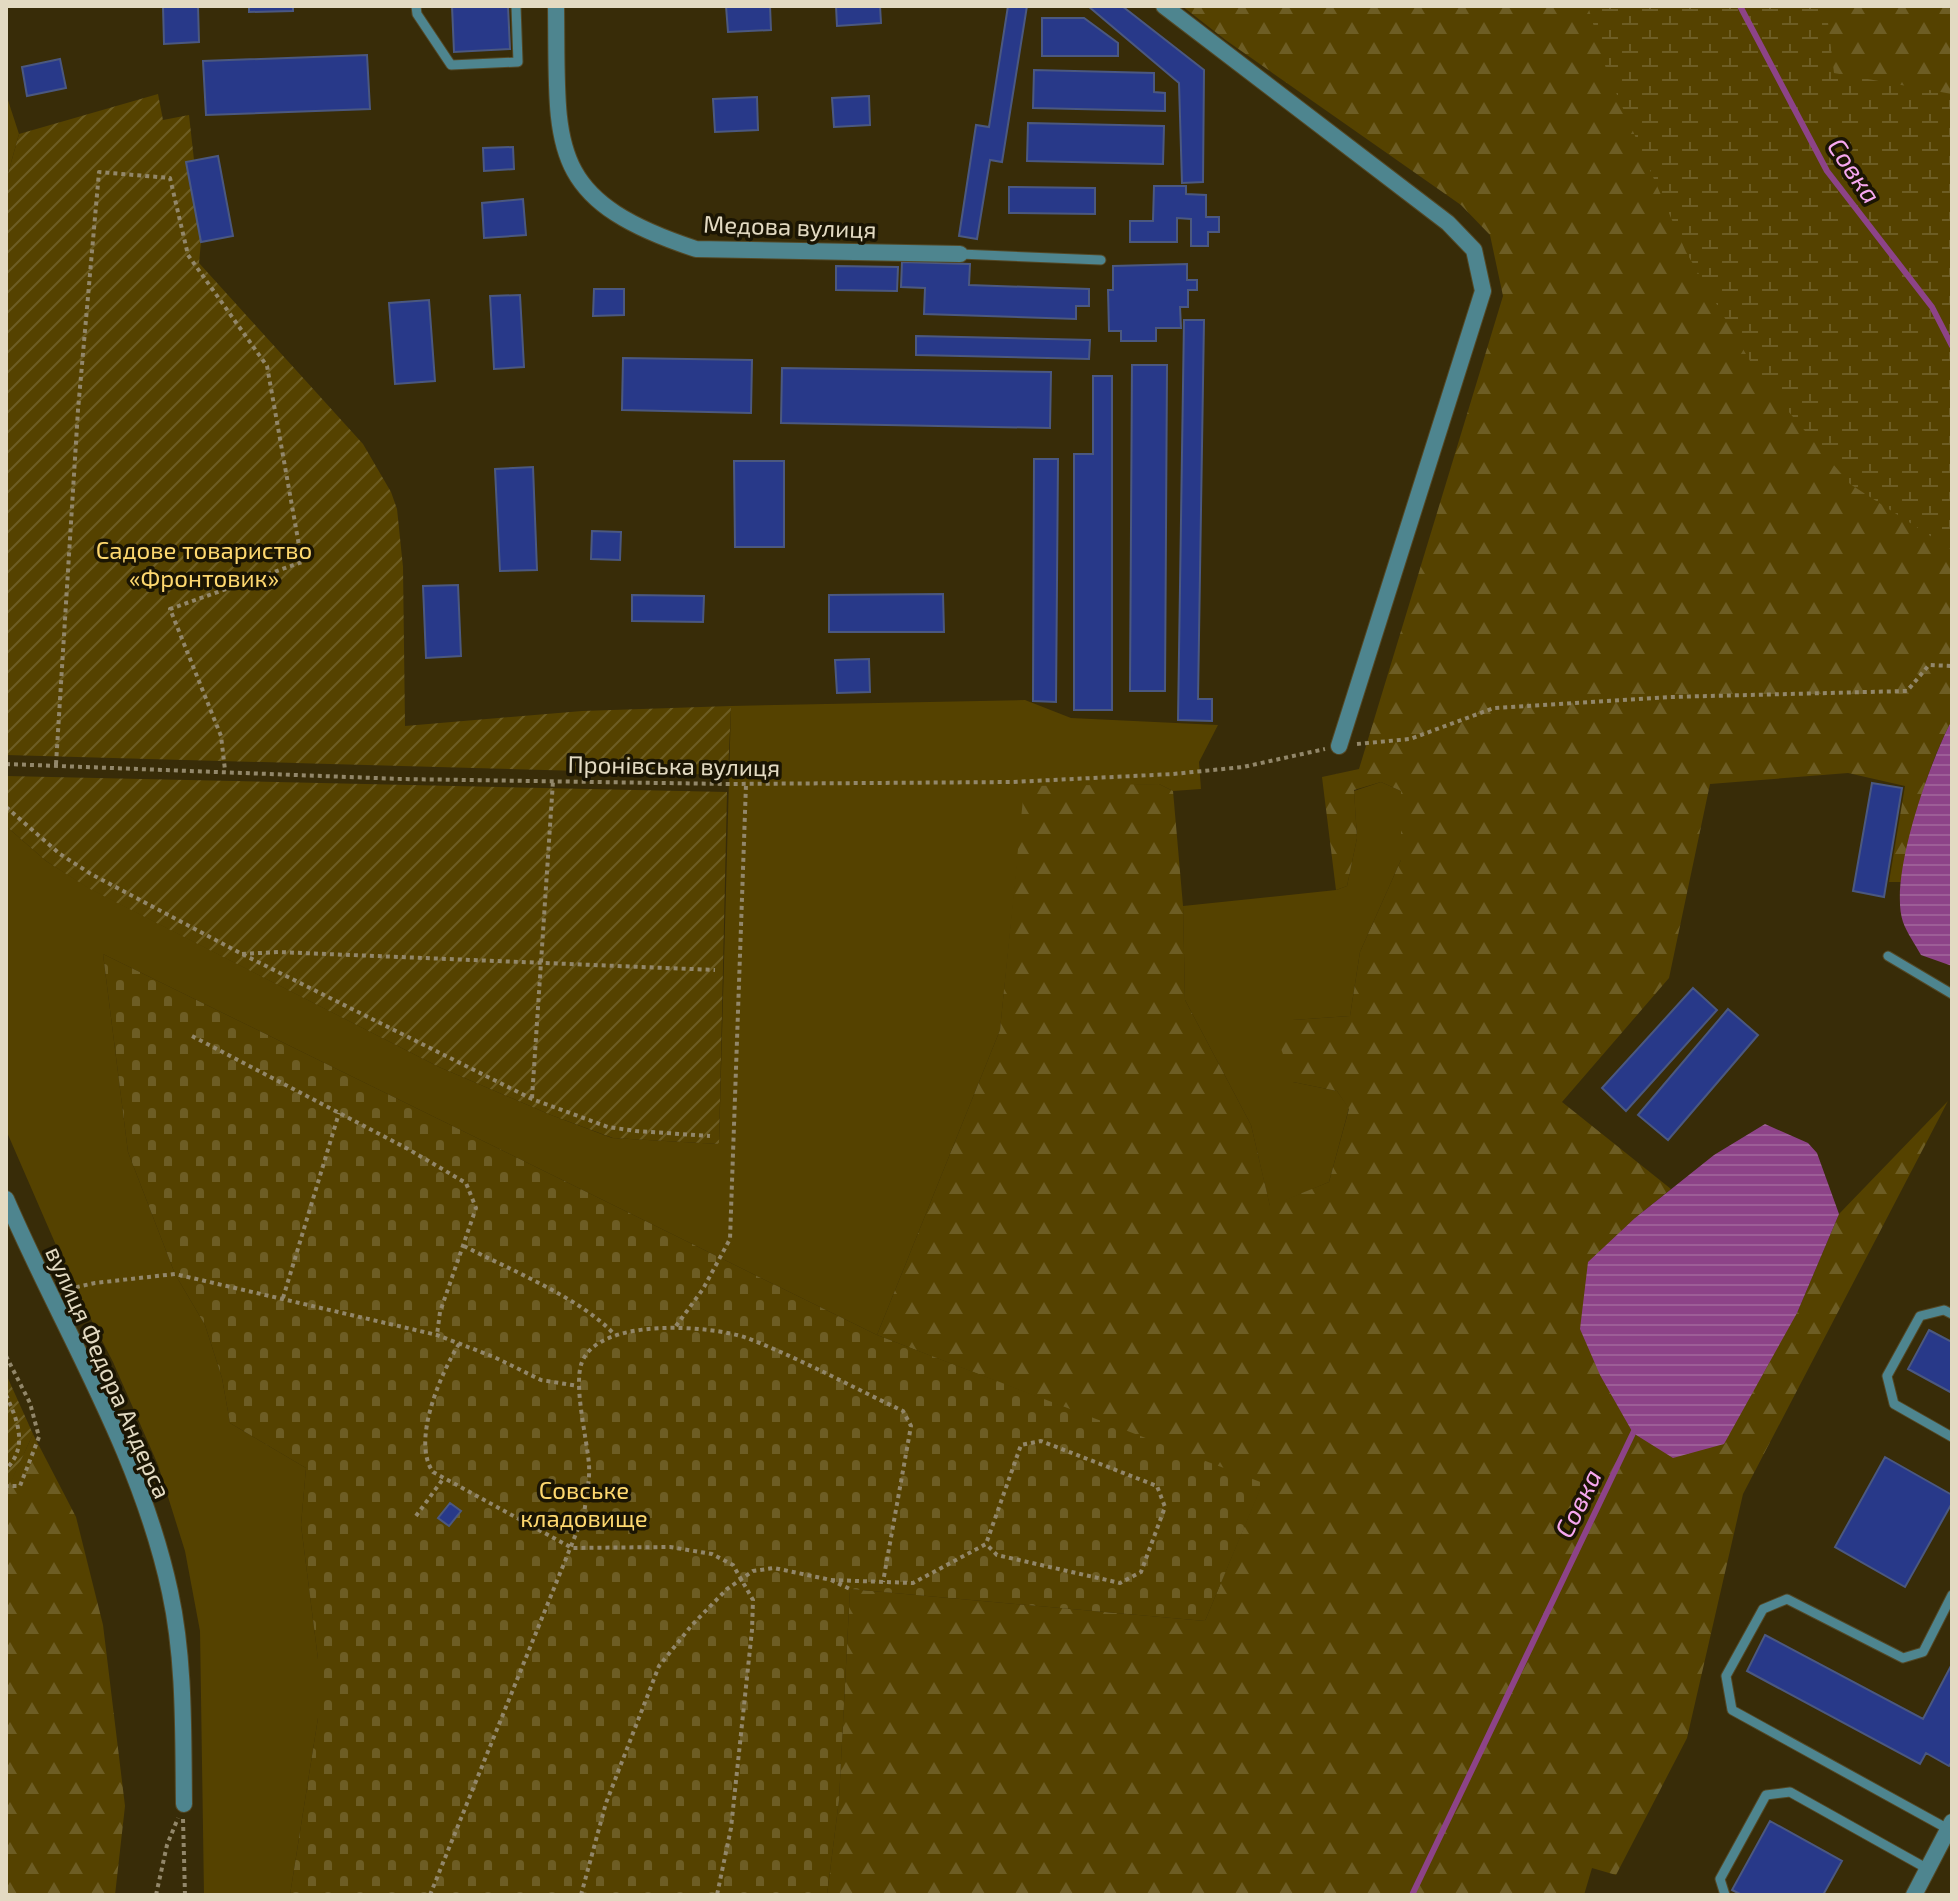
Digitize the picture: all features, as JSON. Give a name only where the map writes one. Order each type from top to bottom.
[{"type":"street","name":"Медова вулиця","points":[[556,6],[557,119],[574,175],[599,204],[663,238],[696,249],[960,254]]},
{"type":"street","points":[[1164,6],[1448,223],[1474,250],[1483,291],[1339,746]]},
{"type":"street","name":"вулиця Федора Андерса","points":[[6,1199],[80,1353],[143,1499],[171,1592],[180,1659],[184,1804]]},
{"type":"street","points":[[1914,1895],[1950,1826]]},
{"type":"lane","points":[[416,6],[417,14],[451,65],[518,62],[516,6]]},
{"type":"lane","points":[[960,254],[1101,260]]},
{"type":"lane","points":[[1888,956],[1952,994]]},
{"type":"lane","points":[[1952,1314],[1944,1310],[1920,1316],[1887,1376],[1894,1404],[1952,1437]]},
{"type":"lane","points":[[1950,1826],[1732,1710],[1726,1676],[1763,1609],[1787,1599],[1903,1658],[1923,1652],[1952,1595]]},
{"type":"lane","points":[[1725,1895],[1720,1879],[1766,1795],[1790,1792],[1926,1868]]},
{"type":"path","points":[[56,764],[78,410],[99,172],[170,178],[188,255],[267,366],[302,562],[170,609],[221,736],[225,771]]},
{"type":"path","name":"Пронівська вулиця","points":[[6,764],[746,784],[1013,782],[1173,774],[1243,767],[1339,746],[1410,739],[1494,708],[1670,697],[1907,691],[1929,665],[1952,666]]},
{"type":"path","points":[[532,1099],[553,781]]},
{"type":"path","points":[[675,1327],[703,1289],[730,1239],[746,784]]},
{"type":"path","points":[[6,807],[60,854],[91,874],[242,954],[532,1099],[608,1127],[710,1136]]},
{"type":"path","points":[[242,954],[278,952],[715,970]]},
{"type":"path","points":[[192,1036],[408,1149],[466,1183],[476,1208],[440,1312],[437,1335]]},
{"type":"path","points":[[283,1299],[339,1113]]},
{"type":"path","points":[[464,1246],[576,1304],[615,1335]]},
{"type":"path","points":[[50,1293],[95,1283],[175,1274],[437,1335],[541,1380],[578,1386]]},
{"type":"path","points":[[430,1895],[584,1514],[589,1469],[578,1386],[581,1365],[587,1352],[597,1344],[631,1331],[675,1327],[745,1337],[903,1411],[911,1426],[883,1582]]},
{"type":"path","points":[[459,1344],[434,1395],[425,1443],[427,1463],[433,1472],[572,1548],[670,1547],[712,1554],[733,1565],[753,1600],[731,1828],[717,1895]]},
{"type":"path","points":[[6,1356],[30,1403],[39,1437],[20,1486],[6,1486]]},
{"type":"path","points":[[6,1395],[20,1432],[11,1465],[6,1469]]},
{"type":"path","points":[[581,1895],[606,1803],[659,1666],[692,1625],[727,1589],[753,1571],[774,1568],[831,1580],[913,1583],[986,1544],[1021,1445],[1041,1441],[1157,1486],[1165,1507],[1141,1572],[1120,1583],[997,1555],[986,1544]]},
{"type":"path","points":[[416,1516],[443,1479]]},
{"type":"path","points":[[831,1580],[850,1589]]},
{"type":"path","points":[[156,1895],[167,1845],[184,1804]]},
{"type":"path","points":[[184,1804],[185,1895]]},
{"type":"green space","points":[[1182,6],[1952,6],[1952,720],[1927,779],[1901,882],[1889,882],[1905,786],[1848,773],[1710,784],[1669,978],[1562,1102],[1671,1189],[1635,1218],[1797,1313],[1839,1214],[1948,1101],[1743,1494],[1687,1738],[1616,1875],[1592,1868],[1584,1895],[827,1895],[839,1800],[850,1589],[1205,1621],[1262,1484],[877,1335],[1000,1030],[1024,789],[1033,786],[1159,784],[1173,791],[1183,906],[1185,1000],[1251,1125],[1270,1206],[1329,1182],[1349,1109],[1337,1091],[1293,1082],[1280,1046],[1293,1020],[1350,1016],[1360,952],[1401,860],[1401,791],[1381,782],[1354,790],[1357,838],[1347,886],[1336,890],[1322,777],[1359,769],[1503,296],[1490,235],[1461,205]]},
{"type":"green space","points":[[1588,6],[1826,6],[1834,73],[1952,94],[1952,550],[1850,484],[1760,378],[1686,252],[1607,72]]},
{"type":"green space","points":[[6,94],[19,134],[6,181]]},
{"type":"green space","name":"Садове товариство «Фронтовик»","points":[[158,94],[163,120],[189,115],[194,160],[189,162],[201,242],[199,263],[363,444],[391,492],[397,509],[403,567],[405,726],[582,711],[731,706],[728,775],[6,755],[6,181],[19,134]]},
{"type":"green space","points":[[1025,700],[1071,718],[1218,725],[1199,762],[1201,789],[1173,791],[1159,784],[1025,789],[1000,1030],[877,1335],[103,954],[128,1152],[175,1274],[205,1325],[222,1378],[230,1423],[306,1468],[301,1525],[318,1659],[318,1718],[290,1895],[204,1895],[200,1631],[185,1551],[158,1465],[113,1362],[72,1282],[6,1130],[6,826],[46,861],[89,888],[439,1067],[612,1138],[719,1144],[731,706]]},
{"type":"green space","points":[[6,776],[727,792],[719,1144],[613,1138],[551,1115],[439,1067],[88,888],[46,861],[6,826]]},
{"type":"green space","points":[[1381,782],[1401,791],[1401,860],[1360,952],[1350,1016],[1293,1020],[1293,1082],[1337,1091],[1349,1108],[1329,1182],[1270,1207],[1251,1125],[1185,1000],[1183,906],[1336,890],[1347,886],[1357,838],[1354,791]]},
{"type":"green space","name":"Совське кладовище","points":[[103,954],[877,1335],[1263,1483],[1205,1621],[850,1589],[839,1800],[827,1895],[290,1895],[318,1718],[318,1659],[301,1525],[306,1468],[230,1423],[222,1378],[205,1325],[175,1274],[128,1152]]},
{"type":"green space","points":[[6,1374],[33,1434],[11,1482],[6,1482]]},
{"type":"green space","points":[[33,1434],[76,1517],[103,1625],[125,1806],[115,1895],[6,1895],[6,1482],[11,1481]]},
{"type":"shaded area","points":[[1952,720],[1952,966],[1921,955],[1903,922],[1900,902],[1901,878],[1914,820],[1933,763]]},
{"type":"shaded area","points":[[1765,1124],[1808,1143],[1817,1153],[1839,1214],[1797,1313],[1724,1444],[1673,1458],[1633,1433],[1600,1375],[1580,1329],[1588,1262],[1635,1218],[1714,1155]]},
{"type":"building","points":[[163,6],[198,6],[199,42],[164,44]]},
{"type":"building","points":[[249,6],[293,6],[293,11],[249,12]]},
{"type":"building","points":[[452,6],[508,6],[510,49],[454,52]]},
{"type":"building","points":[[726,6],[770,6],[771,30],[728,32]]},
{"type":"building","points":[[836,6],[880,6],[881,23],[837,26]]},
{"type":"building","points":[[1008,6],[1027,6],[1002,162],[990,160],[977,239],[959,236],[976,125],[989,127]]},
{"type":"building","points":[[1088,6],[1122,6],[1204,70],[1203,182],[1182,183],[1179,83]]},
{"type":"building","points":[[1042,18],[1084,18],[1118,43],[1118,56],[1042,56]]},
{"type":"building","points":[[367,55],[370,109],[206,115],[203,61]]},
{"type":"building","points":[[60,59],[66,88],[27,96],[22,67]]},
{"type":"building","points":[[1034,70],[1154,73],[1154,92],[1165,93],[1165,111],[1033,108]]},
{"type":"building","points":[[869,96],[870,125],[834,127],[832,98]]},
{"type":"building","points":[[757,97],[758,130],[715,132],[713,99]]},
{"type":"building","points":[[1028,123],[1164,126],[1163,164],[1027,161]]},
{"type":"building","points":[[513,147],[514,169],[484,171],[483,148]]},
{"type":"building","points":[[218,156],[233,236],[201,242],[186,162]]},
{"type":"building","points":[[1154,186],[1186,186],[1186,194],[1206,195],[1206,217],[1219,217],[1219,232],[1208,232],[1208,246],[1191,246],[1191,219],[1177,218],[1177,242],[1130,242],[1130,221],[1153,221]]},
{"type":"building","points":[[1009,187],[1095,188],[1095,214],[1009,213]]},
{"type":"building","points":[[523,199],[526,235],[484,238],[482,203]]},
{"type":"building","points":[[902,262],[970,264],[969,285],[1089,289],[1089,306],[1076,306],[1076,319],[924,314],[925,288],[901,287]]},
{"type":"building","points":[[1187,264],[1187,280],[1197,280],[1197,290],[1188,290],[1188,307],[1180,307],[1181,328],[1156,328],[1156,341],[1121,341],[1121,331],[1109,331],[1108,290],[1113,290],[1113,266]]},
{"type":"building","points":[[836,266],[898,267],[897,291],[836,290]]},
{"type":"building","points":[[594,289],[624,289],[624,315],[593,316]]},
{"type":"building","points":[[520,295],[524,367],[494,369],[490,296]]},
{"type":"building","points":[[429,300],[435,381],[395,384],[389,303]]},
{"type":"building","points":[[1184,320],[1204,320],[1198,699],[1212,699],[1212,721],[1178,720]]},
{"type":"building","points":[[916,336],[1090,340],[1089,359],[916,355]]},
{"type":"building","points":[[623,358],[752,360],[751,413],[622,410]]},
{"type":"building","points":[[1132,365],[1167,365],[1165,691],[1130,691]]},
{"type":"building","points":[[782,368],[1051,372],[1050,428],[781,423]]},
{"type":"building","points":[[1093,376],[1112,376],[1112,710],[1074,710],[1074,454],[1093,454]]},
{"type":"building","points":[[1034,459],[1058,459],[1056,702],[1033,701]]},
{"type":"building","points":[[734,461],[784,461],[784,547],[735,547]]},
{"type":"building","points":[[533,467],[537,570],[500,571],[495,469]]},
{"type":"building","points":[[592,531],[621,532],[620,560],[591,559]]},
{"type":"building","points":[[458,585],[461,656],[426,658],[423,586]]},
{"type":"building","points":[[943,594],[944,632],[829,632],[829,595]]},
{"type":"building","points":[[632,595],[704,596],[703,622],[632,621]]},
{"type":"building","points":[[869,659],[870,692],[837,693],[835,660]]},
{"type":"building","points":[[1872,783],[1902,788],[1884,897],[1853,891]]},
{"type":"building","points":[[1693,988],[1717,1010],[1626,1111],[1602,1088]]},
{"type":"building","points":[[1728,1009],[1758,1035],[1668,1140],[1638,1115]]},
{"type":"building","points":[[1929,1330],[1952,1342],[1952,1393],[1908,1369]]},
{"type":"building","points":[[1885,1457],[1952,1495],[1952,1503],[1905,1587],[1835,1547]]},
{"type":"building","points":[[450,1503],[461,1511],[449,1526],[438,1518]]},
{"type":"building","points":[[1765,1635],[1923,1719],[1952,1664],[1952,1761],[1949,1766],[1926,1753],[1920,1764],[1747,1671]]},
{"type":"building","points":[[1770,1821],[1842,1861],[1823,1895],[1742,1895],[1732,1890]]},
{"type":"waterway","name":"Совка","points":[[1740,6],[1827,171],[1932,307],[1952,346]]},
{"type":"waterway","name":"Совка","points":[[1412,1895],[1635,1429]]}]
